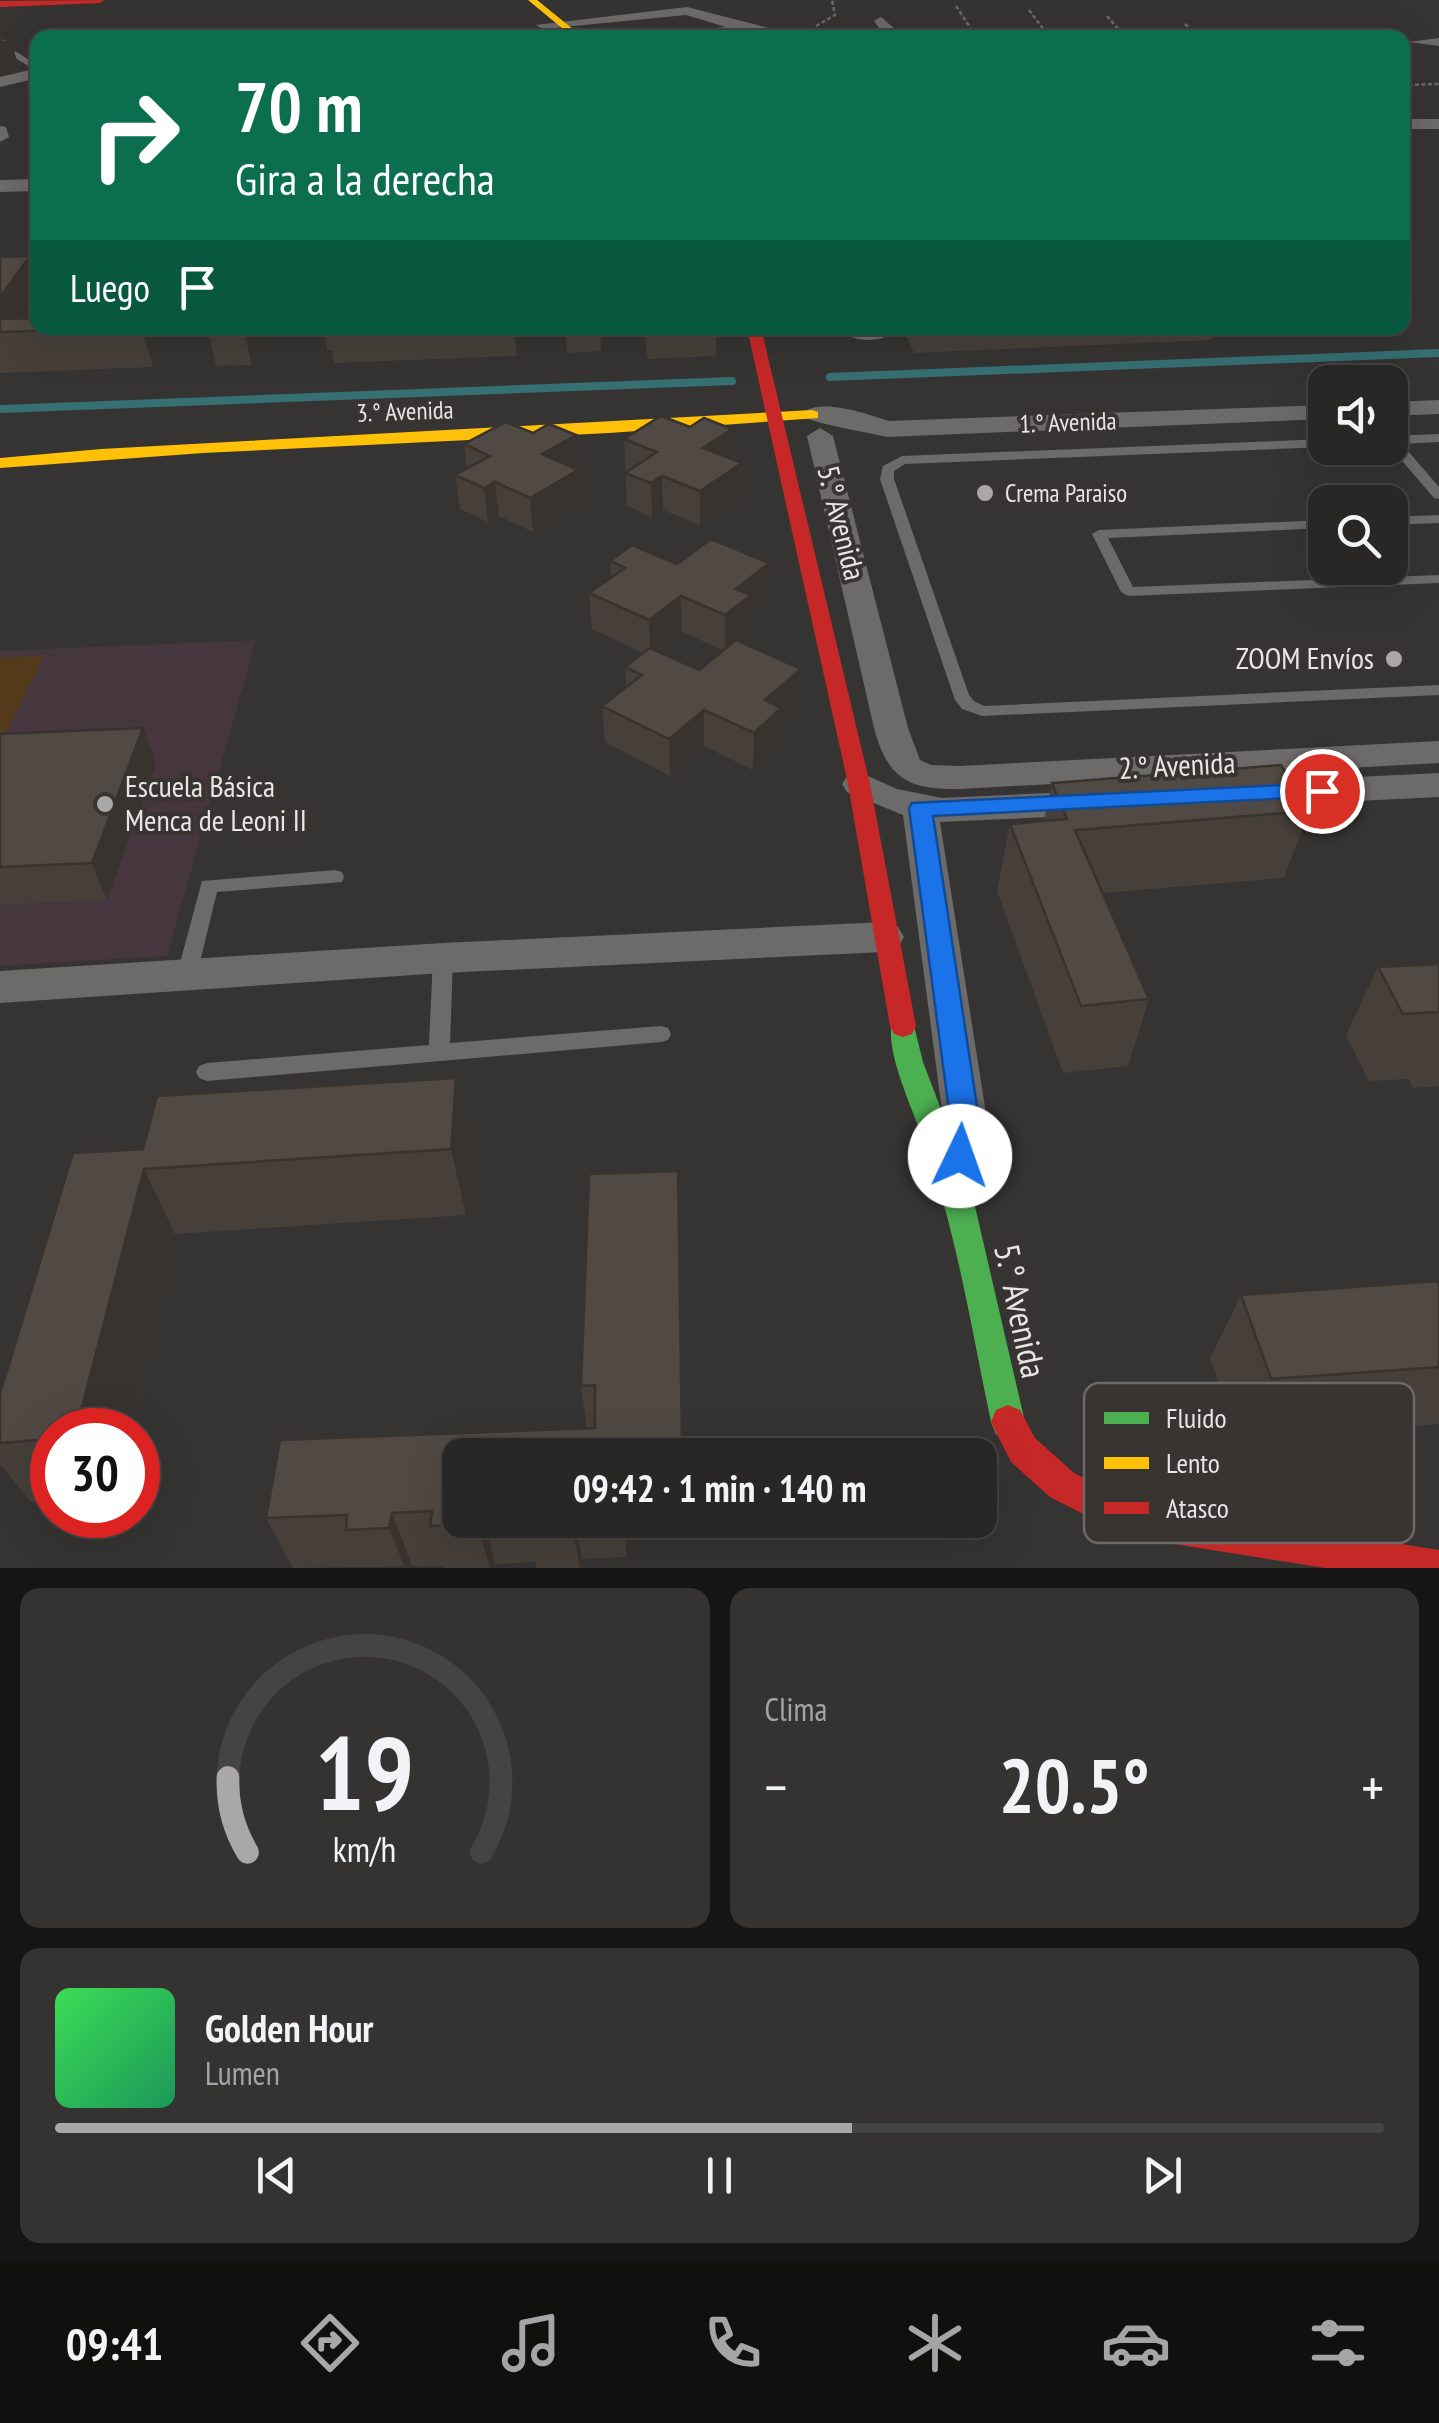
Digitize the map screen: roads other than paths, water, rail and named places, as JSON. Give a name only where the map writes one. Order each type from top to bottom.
[{"type":"street","points":[[0,4],[100,0]]},
{"type":"street","points":[[510,0],[559,30]]},
{"type":"street","points":[[532,0],[560,30]]},
{"type":"street","points":[[567,30],[672,11],[698,12],[754,30]]},
{"type":"street","points":[[881,21],[887,30]]},
{"type":"street","points":[[1416,42],[1439,42]]},
{"type":"street","points":[[0,82],[30,74]]},
{"type":"street","points":[[1410,120],[1439,120]]},
{"type":"street","points":[[0,186],[30,185]]},
{"type":"street","points":[[755,335],[775,429]]},
{"type":"street","name":"5.° Avenida","points":[[802,384],[816,425],[891,728],[902,762],[918,790]]},
{"type":"street","points":[[1408,408],[1439,407]]},
{"type":"street","name":"1.° Avenida","points":[[816,425],[852,418],[888,429],[1308,413]]},
{"type":"street","name":"3.° Avenida","points":[[0,482],[816,425]]},
{"type":"street","name":"3.° Avenida","points":[[0,463],[148,449],[635,430],[775,429]]},
{"type":"street","name":"5.° Avenida","points":[[775,429],[859,784],[909,1062],[955,1185],[1004,1414],[1023,1450],[1062,1485],[1084,1496]]},
{"type":"street","name":"2.° Avenida","points":[[918,790],[950,777],[1439,752]]},
{"type":"street","points":[[859,784],[880,798],[918,790],[1439,785]]},
{"type":"street","points":[[918,790],[966,1126],[955,1185]]},
{"type":"street","points":[[0,986],[443,958],[884,937]]},
{"type":"street","name":"5.° Avenida","points":[[1281,1543],[1439,1568]]},
{"type":"lane","points":[[634,30],[720,20]]},
{"type":"lane","points":[[711,30],[736,27]]},
{"type":"lane","points":[[0,51],[14,54],[30,66]]},
{"type":"lane","points":[[1408,439],[1439,438]]},
{"type":"lane","points":[[1308,444],[902,460],[888,469],[887,478],[961,696],[968,705],[982,711],[1439,690]]},
{"type":"lane","points":[[1408,459],[1439,495]]},
{"type":"lane","points":[[1408,520],[1439,519]]},
{"type":"lane","points":[[1308,525],[1099,534],[1128,592],[1308,584]]},
{"type":"lane","points":[[1408,580],[1439,579]]},
{"type":"lane","points":[[187,974],[209,886],[334,877]]},
{"type":"lane","points":[[438,1052],[443,958]]},
{"type":"lane","points":[[207,1072],[661,1034]]},
{"type":"waterway","points":[[830,377],[1439,353]]},
{"type":"waterway","points":[[0,409],[732,381]]},
{"type":"place","name":"Crema Paraiso","points":[[985,493]]},
{"type":"place","name":"ZOOM Envíos","points":[[1394,659]]},
{"type":"place","name":"Escuela Básica Menca de Leoni II","points":[[105,804]]}]
